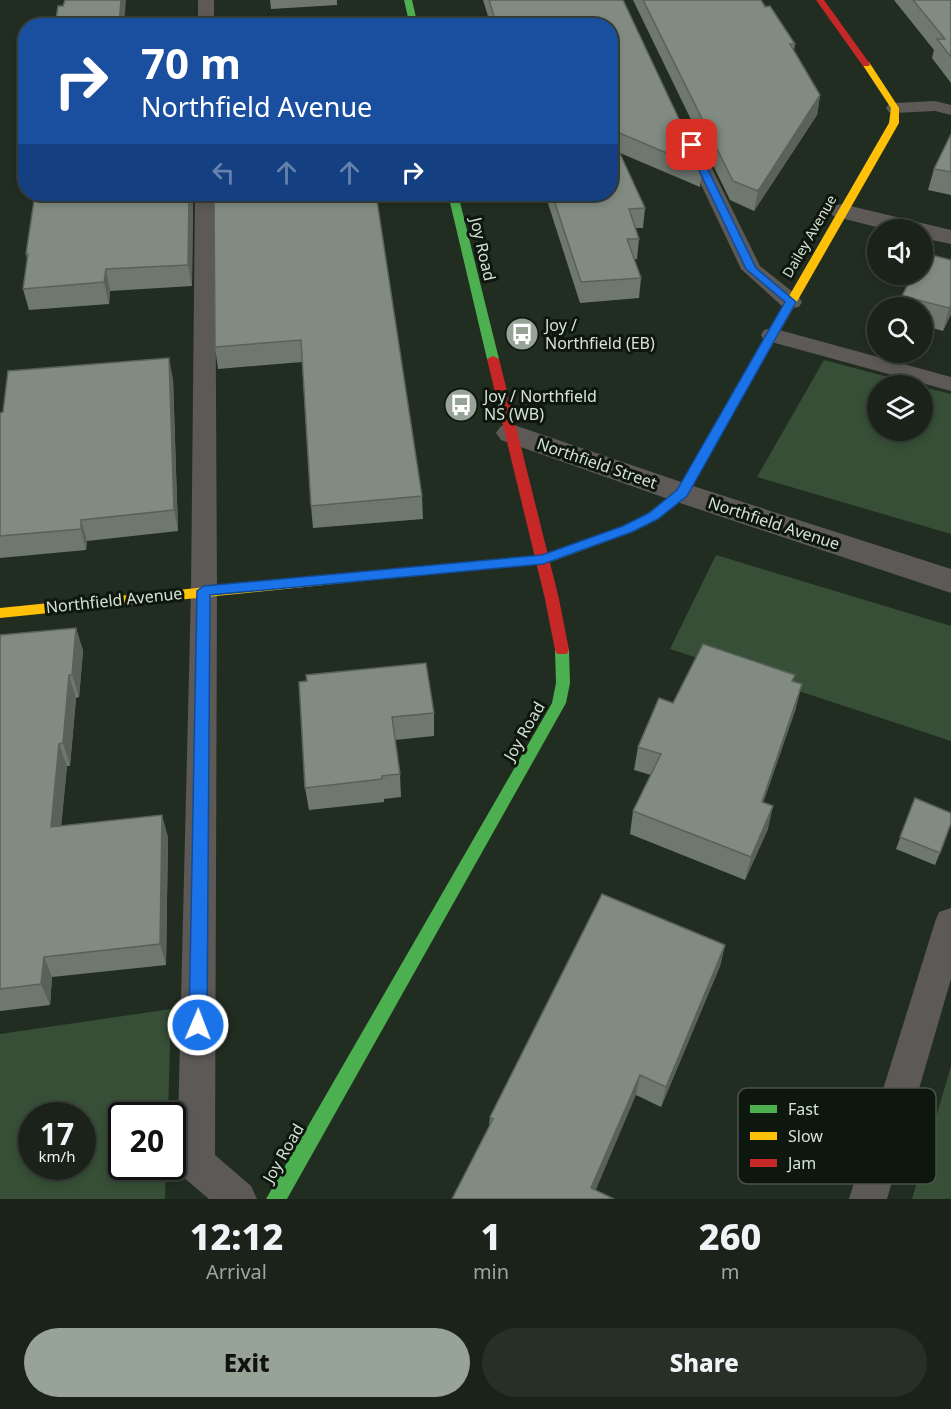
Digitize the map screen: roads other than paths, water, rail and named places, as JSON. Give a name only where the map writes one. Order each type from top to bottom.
[{"type":"street","points":[[408,0],[412,18]]},
{"type":"street","points":[[820,0],[895,108]]},
{"type":"street","name":"Dailey Avenue","points":[[682,493],[894,123],[895,108]]},
{"type":"street","name":"Joy Road","points":[[276,1199],[559,703],[563,683],[563,654],[543,560],[455,201]]},
{"type":"street","points":[[842,211],[876,219]]},
{"type":"street","points":[[933,233],[951,237]]},
{"type":"street","name":"Northfield Street","points":[[511,434],[682,493]]},
{"type":"street","name":"Northfield Avenue","points":[[0,613],[204,591],[543,560],[627,529],[653,516],[682,493],[951,581]]},
{"type":"lane","points":[[206,0],[206,18]]},
{"type":"lane","points":[[895,108],[935,106],[951,110]]},
{"type":"lane","points":[[679,118],[751,269],[791,302]]},
{"type":"lane","points":[[205,201],[204,591],[196,1164],[238,1199]]},
{"type":"lane","points":[[772,335],[951,384]]},
{"type":"lane","points":[[901,1088],[951,922]]},
{"type":"lane","points":[[868,1199],[872,1184]]},
{"type":"place","name":"Joy / Northfield (EB)","points":[[522,334]]},
{"type":"place","name":"Joy / Northfield NS (WB)","points":[[461,405]]}]
